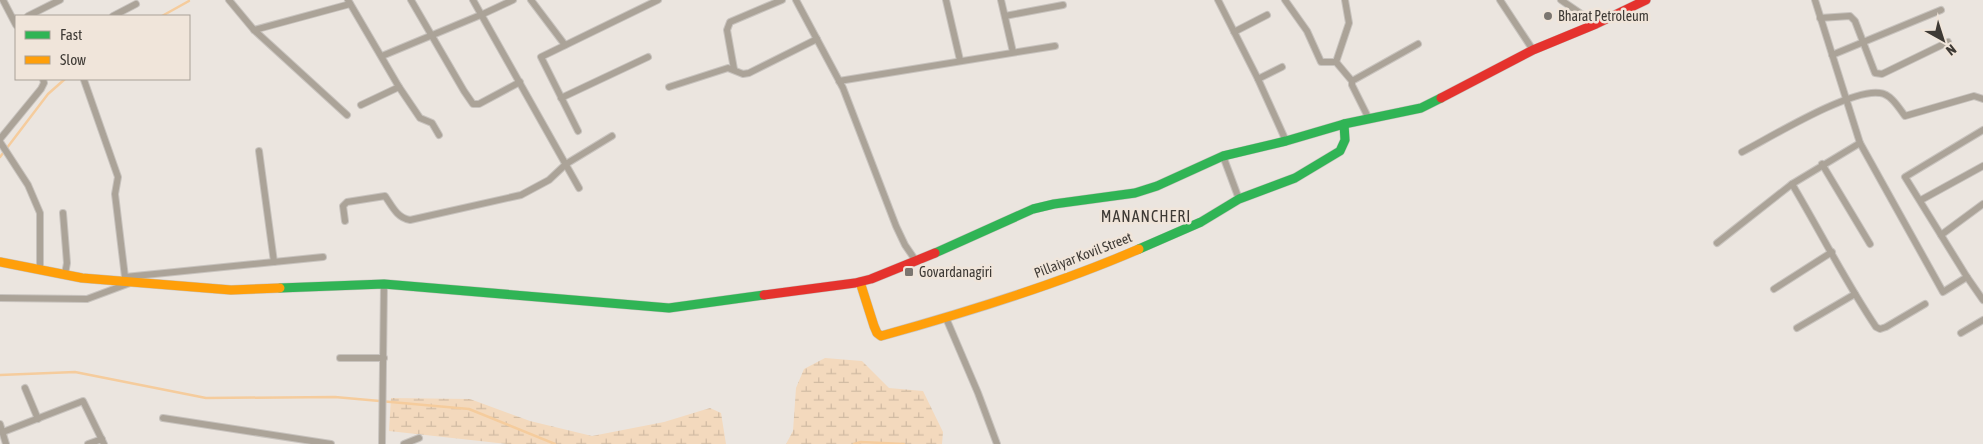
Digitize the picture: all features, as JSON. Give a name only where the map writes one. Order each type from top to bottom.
[{"type":"main road","points":[[0,262],[65,274],[231,290],[384,284],[669,308],[860,282],[916,261],[1033,209],[1054,204],[1080,202],[1135,193],[1157,186],[1223,156],[1286,141],[1344,124],[1421,108],[1533,50],[1596,24],[1646,0]]},
{"type":"main road","name":"Pillaiyar Kovil Street","points":[[860,282],[874,326],[877,333],[881,336],[946,318],[1099,266],[1201,222],[1239,199],[1296,178],[1340,151],[1345,140],[1344,124]]},
{"type":"street","points":[[3,0],[15,22]]},
{"type":"street","points":[[30,15],[60,0]]},
{"type":"street","points":[[229,0],[254,30],[347,115]]},
{"type":"street","points":[[411,0],[473,104],[479,104],[520,82]]},
{"type":"street","points":[[474,0],[579,188]]},
{"type":"street","points":[[382,56],[433,36],[513,0]]},
{"type":"street","points":[[531,0],[565,45]]},
{"type":"street","points":[[578,131],[541,57],[658,0]]},
{"type":"street","points":[[734,69],[727,30],[730,22],[782,0]]},
{"type":"street","points":[[796,0],[839,81],[896,226],[905,245],[916,261]]},
{"type":"street","points":[[946,0],[960,60]]},
{"type":"street","points":[[1001,0],[1014,52]]},
{"type":"street","points":[[1218,0],[1258,79],[1286,141]]},
{"type":"street","points":[[1285,0],[1307,31],[1321,62],[1336,62],[1352,81],[1352,85],[1368,119]]},
{"type":"street","points":[[1336,62],[1349,23],[1345,0]]},
{"type":"street","points":[[1500,0],[1533,50]]},
{"type":"street","points":[[1561,0],[1596,24]]},
{"type":"street","points":[[1814,0],[1860,143],[1943,292],[1967,277]]},
{"type":"street","points":[[254,30],[349,2],[399,87],[420,118],[432,123],[439,135]]},
{"type":"street","points":[[115,15],[136,4]]},
{"type":"street","points":[[1005,16],[1063,5]]},
{"type":"street","points":[[1832,55],[1941,10]]},
{"type":"street","points":[[1234,32],[1267,15]]},
{"type":"street","points":[[1820,18],[1850,16],[1855,21],[1875,73],[1882,74],[1948,42]]},
{"type":"street","points":[[669,87],[721,69],[734,69],[743,74],[817,39]]},
{"type":"street","points":[[1352,81],[1418,44]]},
{"type":"street","points":[[839,81],[1055,46]]},
{"type":"street","points":[[561,98],[648,58]]},
{"type":"street","points":[[1258,79],[1282,68]]},
{"type":"street","points":[[40,270],[40,213],[28,185],[1,142],[41,89],[43,80]]},
{"type":"street","points":[[84,80],[118,177],[115,194],[124,279],[323,257]]},
{"type":"street","points":[[361,105],[399,87]]},
{"type":"street","points":[[1742,152],[1847,98],[1880,92],[1888,96],[1905,116],[1974,96],[1983,99]]},
{"type":"street","points":[[1983,130],[1906,177],[1983,300]]},
{"type":"street","points":[[345,221],[343,206],[345,203],[385,196],[400,216],[410,220],[513,197],[530,191],[549,180],[566,164],[612,136]]},
{"type":"street","points":[[1717,243],[1792,184],[1822,164],[1860,143]]},
{"type":"street","points":[[259,151],[274,262]]},
{"type":"street","points":[[1223,156],[1239,199]]},
{"type":"street","points":[[1822,164],[1870,244]]},
{"type":"street","points":[[1921,200],[1983,166]]},
{"type":"street","points":[[1792,184],[1876,327],[1880,329],[1925,304]]},
{"type":"street","points":[[1941,235],[1983,204]]},
{"type":"street","points":[[63,213],[67,263],[65,274]]},
{"type":"street","points":[[1774,289],[1832,252]]},
{"type":"street","points":[[0,298],[87,299],[134,282]]},
{"type":"street","points":[[381,443],[384,284]]},
{"type":"street","points":[[1797,328],[1855,294]]},
{"type":"street","points":[[946,318],[975,385],[997,444]]},
{"type":"street","points":[[1961,333],[1983,320]]},
{"type":"street","points":[[340,358],[384,358]]},
{"type":"street","points":[[25,388],[38,419]]},
{"type":"street","points":[[3,432],[83,401],[103,441],[88,444]]},
{"type":"street","points":[[163,418],[331,444]]},
{"type":"street","points":[[0,424],[6,444]]},
{"type":"street","points":[[404,444],[419,438]]},
{"type":"green space","points":[[825,358],[862,361],[889,388],[923,391],[943,432],[942,444],[786,444],[793,431],[796,388],[804,369]]},
{"type":"green space","points":[[391,398],[470,399],[530,421],[592,436],[664,422],[710,408],[721,413],[726,444],[507,444],[389,431]]},
{"type":"waterway","points":[[164,15],[189,1]]},
{"type":"waterway","points":[[0,157],[48,94],[64,80]]},
{"type":"waterway","points":[[0,375],[75,372],[206,398],[335,397],[469,409],[555,444]]},
{"type":"waterway","points":[[854,444],[861,442],[904,444]]},
{"type":"traffic: fast","points":[[935,253],[1033,209],[1054,204],[1135,193],[1157,186],[1223,156],[1286,141],[1344,124],[1421,108],[1441,98]]},
{"type":"traffic: fast","points":[[1139,249],[1201,222],[1239,199],[1295,178],[1340,151],[1345,140],[1344,124]]},
{"type":"traffic: fast","points":[[280,288],[384,284],[669,308],[764,295]]},
{"type":"traffic: slow","points":[[860,282],[874,326],[877,333],[881,336],[1011,297],[1139,249]]},
{"type":"traffic: slow","points":[[0,262],[82,278],[231,290],[280,288]]},
{"type":"traffic: jam","points":[[1441,98],[1533,50],[1596,24],[1646,0]]},
{"type":"traffic: jam","points":[[764,295],[855,283],[871,279],[935,253]]},
{"type":"place","name":"Bharat Petroleum","points":[[1548,16]]},
{"type":"place","name":"Govardanagiri","points":[[909,272]]},
{"type":"district","name":"MANANCHERI","points":[[1146,216]]}]
